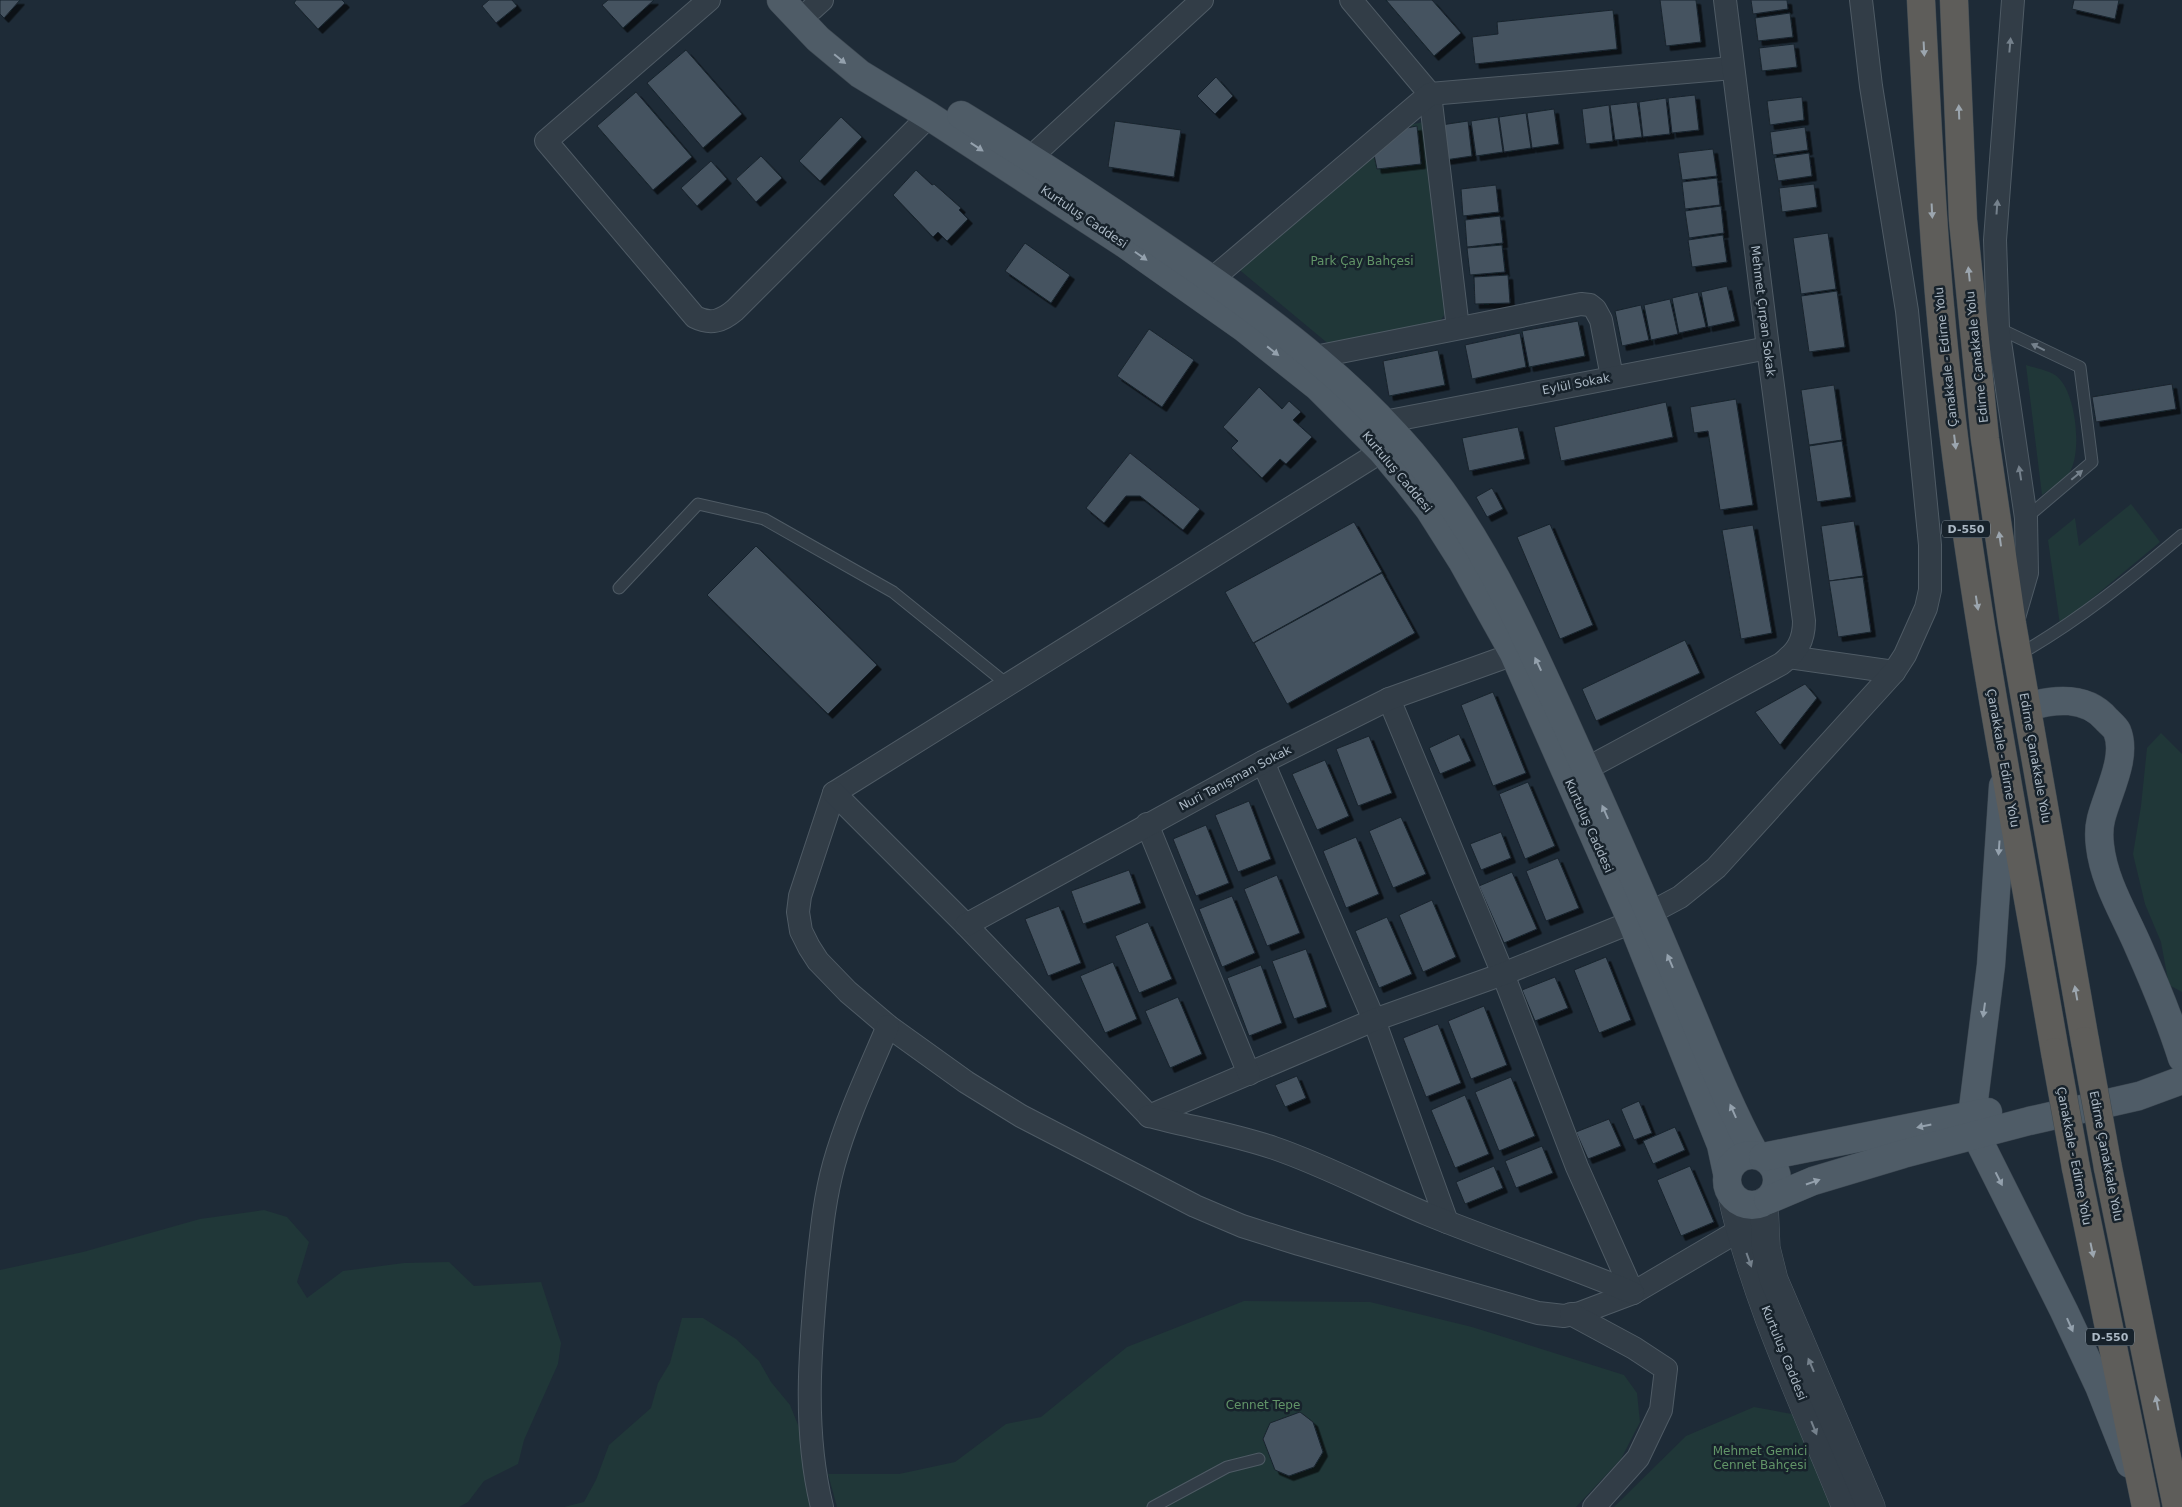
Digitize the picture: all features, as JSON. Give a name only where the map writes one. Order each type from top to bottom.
[{"type":"highway","name":"Çanakkale - Edirne Yolu","points":[[1922,0],[1933,222],[1949,403],[1968,550],[2004,765],[2076,1168],[2144,1500]]},
{"type":"highway","name":"Edirne Çanakkale Yolu","points":[[1954,0],[1963,220],[1986,329],[1985,439],[2012,624],[2108,1168],[2177,1507]]},
{"type":"highway","name":"D-550","points":[[2166,1451],[2182,1487]]},
{"type":"main road","name":"Kurtuluş Caddesi","points":[[781,0],[818,39],[844,62],[1125,244],[1244,328],[1318,387],[1382,451],[1439,524],[1514,654],[1577,774]]},
{"type":"main road","name":"Kurtuluş Caddesi","points":[[812,3],[843,38],[862,52],[1030,158],[1212,279],[1315,356],[1384,422],[1434,480],[1476,542],[1517,618],[1577,774],[1641,918],[1732,1108],[1759,1155]]},
{"type":"main road","points":[[2027,707],[2048,701],[2065,700],[2085,704],[2103,714],[2117,731],[2120,751],[2112,786],[2100,821],[2100,846],[2110,884],[2144,958],[2173,1029],[2182,1058]]},
{"type":"main road","points":[[2004,765],[1991,965],[1974,1126],[2099,1386],[2144,1500]]},
{"type":"main road","name":"Kurtuluş Caddesi","points":[[1641,918],[1721,1145],[1730,1185]]},
{"type":"main road","points":[[1974,1126],[1741,1157],[1730,1167],[1730,1185],[1743,1204],[1752,1206],[1813,1181],[1974,1126],[2031,1103],[2182,1080]]},
{"type":"main road","points":[[1759,1155],[1775,1169],[1777,1177],[1777,1185],[1766,1201]]},
{"type":"street","points":[[709,0],[546,141],[695,317],[708,322],[714,322],[727,317],[929,116]]},
{"type":"street","points":[[1030,158],[1202,0]]},
{"type":"street","points":[[1351,0],[1430,94],[1458,328]]},
{"type":"street","name":"Mehmet Çırpan Sokak","points":[[1725,0],[1804,621],[1804,635],[1799,647],[1790,657]]},
{"type":"street","points":[[1149,1116],[1374,1020],[1504,974],[1641,918],[1680,897],[1716,868],[1894,672],[1905,655],[1926,608],[1930,590],[1930,553],[1906,311],[1871,86],[1861,0]]},
{"type":"street","points":[[2012,624],[2027,573],[2026,518],[1986,329],[1995,240],[2013,0]]},
{"type":"street","points":[[1212,279],[1430,94],[1733,68]]},
{"type":"street","points":[[1315,356],[1581,304],[1590,305],[1595,308],[1601,320],[1612,377]]},
{"type":"street","name":"Eylül Sokak","points":[[1384,422],[1768,348]]},
{"type":"street","points":[[1382,451],[834,793],[800,896],[798,912],[801,931],[809,947],[824,967],[848,992],[888,1026],[966,1082],[1021,1116],[1217,1216],[1299,1244],[1538,1313],[1551,1315],[1580,1313],[1633,1293],[1740,1230]]},
{"type":"street","name":"Nuri Tanışman Sokak","points":[[966,925],[1262,762],[1389,699],[1514,654]]},
{"type":"street","points":[[1577,774],[1790,657],[1894,672]]},
{"type":"street","points":[[1389,699],[1504,974],[1577,1167],[1633,1293]]},
{"type":"street","points":[[1262,762],[1374,1020],[1447,1222]]},
{"type":"street","points":[[834,793],[966,925],[1149,1116],[1272,1147],[1319,1164],[1447,1222],[1550,1262],[1591,1275],[1633,1293]]},
{"type":"street","points":[[1147,824],[1249,1074]]},
{"type":"street","points":[[822,1507],[816,1485],[809,1407],[813,1312],[823,1217],[834,1164],[848,1123],[888,1026]]},
{"type":"street","name":"Kurtuluş Caddesi","points":[[1730,1185],[1740,1230],[1771,1322],[1846,1507]]},
{"type":"street","name":"Kurtuluş Caddesi","points":[[1766,1201],[1766,1248],[1774,1280],[1871,1507]]},
{"type":"street","points":[[1571,1314],[1634,1348],[1666,1369],[1661,1410],[1638,1458],[1594,1507]]},
{"type":"lane","points":[[1986,329],[2080,367],[2092,462],[2026,518]]},
{"type":"lane","points":[[619,588],[698,504],[764,519],[893,592],[1008,685]]},
{"type":"lane","points":[[2018,655],[2069,624],[2102,601],[2182,535]]},
{"type":"lane","points":[[1153,1507],[1226,1467],[1259,1459]]},
{"type":"green space","name":"Park Çay Bahçesi","points":[[1423,122],[1446,313],[1439,322],[1331,346],[1236,267],[1395,128]]},
{"type":"green space","points":[[2026,365],[2052,373],[2062,382],[2068,393],[2075,422],[2076,452],[2069,473],[2057,485],[2042,495]]},
{"type":"green space","points":[[2131,504],[2160,542],[2060,625],[2048,540],[2075,518],[2079,546]]},
{"type":"green space","points":[[2161,733],[2182,754],[2182,992],[2169,985],[2161,942],[2145,904],[2133,854],[2141,806],[2147,748]]},
{"type":"green space","points":[[264,1210],[287,1217],[309,1242],[297,1282],[307,1298],[343,1271],[404,1263],[449,1262],[474,1286],[541,1282],[561,1343],[558,1364],[524,1440],[518,1464],[484,1481],[468,1502],[459,1507],[0,1507],[0,1270],[83,1252],[200,1219]]},
{"type":"green space","name":"Cennet Tepe","points":[[1244,1301],[1370,1302],[1472,1327],[1624,1375],[1637,1393],[1640,1422],[1621,1459],[1576,1507],[837,1507],[828,1474],[899,1474],[955,1462],[1006,1424],[1041,1417],[1127,1347]]},
{"type":"green space","points":[[682,1318],[703,1318],[736,1339],[759,1361],[771,1382],[790,1405],[800,1430],[810,1507],[564,1507],[584,1502],[596,1480],[609,1445],[651,1408],[658,1383],[670,1363]]},
{"type":"green space","name":"Mehmet Gemici Cennet Bahçesi","points":[[1754,1407],[1803,1416],[1841,1507],[1614,1507],[1686,1436]]},
{"type":"building","points":[[0,0],[20,0],[4,18],[0,14]]},
{"type":"building","points":[[296,0],[342,0],[345,3],[318,29],[294,3]]},
{"type":"building","points":[[489,0],[512,0],[517,6],[496,23],[482,6]]},
{"type":"building","points":[[608,0],[654,0],[623,28],[602,5]]},
{"type":"building","points":[[1386,0],[1432,0],[1461,33],[1434,56]]},
{"type":"building","points":[[1660,0],[1696,0],[1701,42],[1666,46]]},
{"type":"building","points":[[1751,0],[1787,0],[1788,9],[1753,14]]},
{"type":"building","points":[[2074,0],[2119,0],[2115,19],[2072,9]]},
{"type":"building","points":[[1613,10],[1617,49],[1475,64],[1472,37],[1498,34],[1497,22]]},
{"type":"building","points":[[1790,13],[1793,37],[1758,41],[1755,18]]},
{"type":"building","points":[[1794,44],[1797,67],[1762,71],[1759,48]]},
{"type":"building","points":[[686,50],[742,114],[703,148],[647,83]]},
{"type":"building","points":[[1216,77],[1233,96],[1215,114],[1197,96]]},
{"type":"building","points":[[636,92],[692,157],[653,190],[597,126]]},
{"type":"building","points":[[1695,95],[1699,130],[1672,133],[1668,98]]},
{"type":"building","points":[[1802,97],[1804,120],[1770,125],[1767,101]]},
{"type":"building","points":[[1666,98],[1670,134],[1643,137],[1639,102]]},
{"type":"building","points":[[1637,102],[1642,137],[1615,140],[1610,105]]},
{"type":"building","points":[[1609,105],[1613,141],[1586,144],[1582,109]]},
{"type":"building","points":[[1554,109],[1559,144],[1532,148],[1527,113]]},
{"type":"building","points":[[1526,113],[1531,148],[1504,152],[1499,117]]},
{"type":"building","points":[[841,117],[862,137],[820,181],[799,161]]},
{"type":"building","points":[[1498,117],[1503,152],[1476,156],[1471,121]]},
{"type":"building","points":[[1115,121],[1181,130],[1174,177],[1108,167]]},
{"type":"building","points":[[1468,121],[1472,156],[1445,160],[1441,125]]},
{"type":"building","points":[[1417,126],[1421,164],[1377,169],[1373,150],[1396,130]]},
{"type":"building","points":[[1805,127],[1808,150],[1773,155],[1770,132]]},
{"type":"building","points":[[1713,149],[1717,176],[1682,180],[1678,153]]},
{"type":"building","points":[[1809,153],[1812,176],[1778,181],[1774,158]]},
{"type":"building","points":[[761,156],[782,178],[756,202],[736,179]]},
{"type":"building","points":[[711,161],[727,179],[697,206],[681,188]]},
{"type":"building","points":[[916,170],[961,208],[959,210],[968,219],[947,241],[938,232],[933,237],[893,195]]},
{"type":"building","points":[[1717,178],[1720,205],[1685,209],[1682,182]]},
{"type":"building","points":[[1814,184],[1817,207],[1782,212],[1779,188]]},
{"type":"building","points":[[1496,185],[1499,212],[1463,216],[1461,189]]},
{"type":"building","points":[[1721,206],[1724,233],[1689,238],[1685,211]]},
{"type":"building","points":[[1500,216],[1503,243],[1467,247],[1465,220]]},
{"type":"building","points":[[1828,233],[1836,289],[1801,294],[1793,238]]},
{"type":"building","points":[[1723,235],[1727,262],[1692,267],[1688,240]]},
{"type":"building","points":[[1025,243],[1070,275],[1051,303],[1005,271]]},
{"type":"building","points":[[1502,245],[1505,272],[1470,275],[1467,248]]},
{"type":"building","points":[[1508,275],[1510,303],[1475,304],[1474,277]]},
{"type":"building","points":[[1727,286],[1735,321],[1708,327],[1701,292]]},
{"type":"building","points":[[1837,291],[1845,347],[1809,352],[1801,296]]},
{"type":"building","points":[[1698,292],[1706,327],[1679,333],[1672,298]]},
{"type":"building","points":[[1670,299],[1678,334],[1651,340],[1644,305]]},
{"type":"building","points":[[1641,305],[1649,340],[1622,346],[1615,311]]},
{"type":"building","points":[[1578,321],[1585,356],[1529,367],[1522,331]]},
{"type":"building","points":[[1149,329],[1194,360],[1162,407],[1117,376]]},
{"type":"building","points":[[1520,333],[1526,367],[1472,379],[1465,345]]},
{"type":"building","points":[[1438,350],[1445,385],[1389,396],[1383,361]]},
{"type":"building","points":[[2172,384],[2176,409],[2096,422],[2092,397]]},
{"type":"building","points":[[1834,385],[1842,440],[1809,445],[1801,390]]},
{"type":"building","points":[[1259,387],[1282,409],[1289,401],[1301,412],[1293,420],[1312,437],[1286,464],[1280,459],[1262,478],[1231,448],[1238,441],[1223,427]]},
{"type":"building","points":[[1736,399],[1753,505],[1720,510],[1708,431],[1694,433],[1690,407]]},
{"type":"building","points":[[1666,402],[1673,437],[1561,461],[1554,427]]},
{"type":"building","points":[[1518,427],[1525,459],[1469,471],[1462,438]]},
{"type":"building","points":[[1842,441],[1851,497],[1817,502],[1809,446]]},
{"type":"building","points":[[1130,453],[1200,509],[1183,530],[1140,496],[1126,496],[1104,523],[1086,508]]},
{"type":"building","points":[[1492,488],[1503,509],[1487,517],[1476,497]]},
{"type":"building","points":[[1854,521],[1863,576],[1829,581],[1821,526]]},
{"type":"building","points":[[1354,522],[1382,572],[1253,643],[1225,592]]},
{"type":"building","points":[[1550,524],[1593,625],[1560,639],[1517,537]]},
{"type":"building","points":[[1753,525],[1772,633],[1741,639],[1722,530]]},
{"type":"building","points":[[756,546],[877,665],[828,714],[707,595]]},
{"type":"building","points":[[1382,573],[1415,633],[1287,704],[1254,643]]},
{"type":"building","points":[[1863,577],[1871,632],[1838,637],[1829,581]]},
{"type":"building","points":[[1685,640],[1700,673],[1596,721],[1582,689]]},
{"type":"building","points":[[1805,684],[1817,698],[1780,745],[1755,712]]},
{"type":"building","points":[[1493,692],[1526,773],[1493,786],[1461,705]]},
{"type":"building","points":[[1459,734],[1471,761],[1440,774],[1429,748]]},
{"type":"building","points":[[1369,736],[1392,793],[1358,806],[1336,749]]},
{"type":"building","points":[[1325,760],[1349,816],[1317,830],[1292,774]]},
{"type":"building","points":[[1528,782],[1555,846],[1525,859],[1499,794]]},
{"type":"building","points":[[1249,801],[1271,859],[1238,872],[1215,815]]},
{"type":"building","points":[[1401,817],[1426,874],[1393,888],[1369,831]]},
{"type":"building","points":[[1206,825],[1229,883],[1196,896],[1173,839]]},
{"type":"building","points":[[1501,832],[1511,858],[1481,870],[1470,844]]},
{"type":"building","points":[[1356,837],[1379,894],[1346,908],[1323,851]]},
{"type":"building","points":[[1558,858],[1579,908],[1546,921],[1526,871]]},
{"type":"building","points":[[1129,870],[1141,903],[1083,924],[1071,891]]},
{"type":"building","points":[[1512,872],[1537,929],[1504,943],[1479,886]]},
{"type":"building","points":[[1277,875],[1300,933],[1267,946],[1244,889]]},
{"type":"building","points":[[1232,896],[1255,953],[1222,967],[1199,909]]},
{"type":"building","points":[[1432,900],[1456,957],[1423,972],[1399,915]]},
{"type":"building","points":[[1059,906],[1081,963],[1048,976],[1025,919]]},
{"type":"building","points":[[1387,917],[1412,974],[1379,988],[1355,931]]},
{"type":"building","points":[[1148,922],[1172,979],[1139,993],[1115,936]]},
{"type":"building","points":[[1306,949],[1327,1007],[1294,1019],[1272,961]]},
{"type":"building","points":[[1606,957],[1631,1020],[1599,1033],[1574,970]]},
{"type":"building","points":[[1113,962],[1137,1019],[1105,1033],[1080,976]]},
{"type":"building","points":[[1261,965],[1282,1023],[1249,1036],[1227,978]]},
{"type":"building","points":[[1555,977],[1568,1008],[1535,1021],[1522,990]]},
{"type":"building","points":[[1178,997],[1202,1054],[1170,1068],[1145,1011]]},
{"type":"building","points":[[1484,1006],[1507,1065],[1471,1079],[1448,1021]]},
{"type":"building","points":[[1438,1024],[1461,1083],[1426,1097],[1403,1038]]},
{"type":"building","points":[[1297,1076],[1306,1098],[1285,1107],[1275,1085]]},
{"type":"building","points":[[1511,1077],[1535,1136],[1499,1151],[1475,1092]]},
{"type":"building","points":[[1465,1095],[1489,1154],[1455,1168],[1431,1110]]},
{"type":"building","points":[[1639,1101],[1652,1133],[1634,1140],[1621,1109]]},
{"type":"building","points":[[1609,1119],[1621,1146],[1588,1159],[1576,1132]]},
{"type":"building","points":[[1675,1127],[1685,1150],[1653,1164],[1643,1141]]},
{"type":"building","points":[[1542,1146],[1553,1173],[1516,1188],[1505,1161]]},
{"type":"building","points":[[1494,1166],[1503,1188],[1465,1204],[1456,1182]]},
{"type":"building","points":[[1690,1166],[1714,1222],[1681,1236],[1657,1180]]},
{"type":"building","points":[[1300,1412],[1313,1422],[1323,1452],[1314,1467],[1289,1476],[1275,1470],[1263,1439],[1270,1423]]}]
